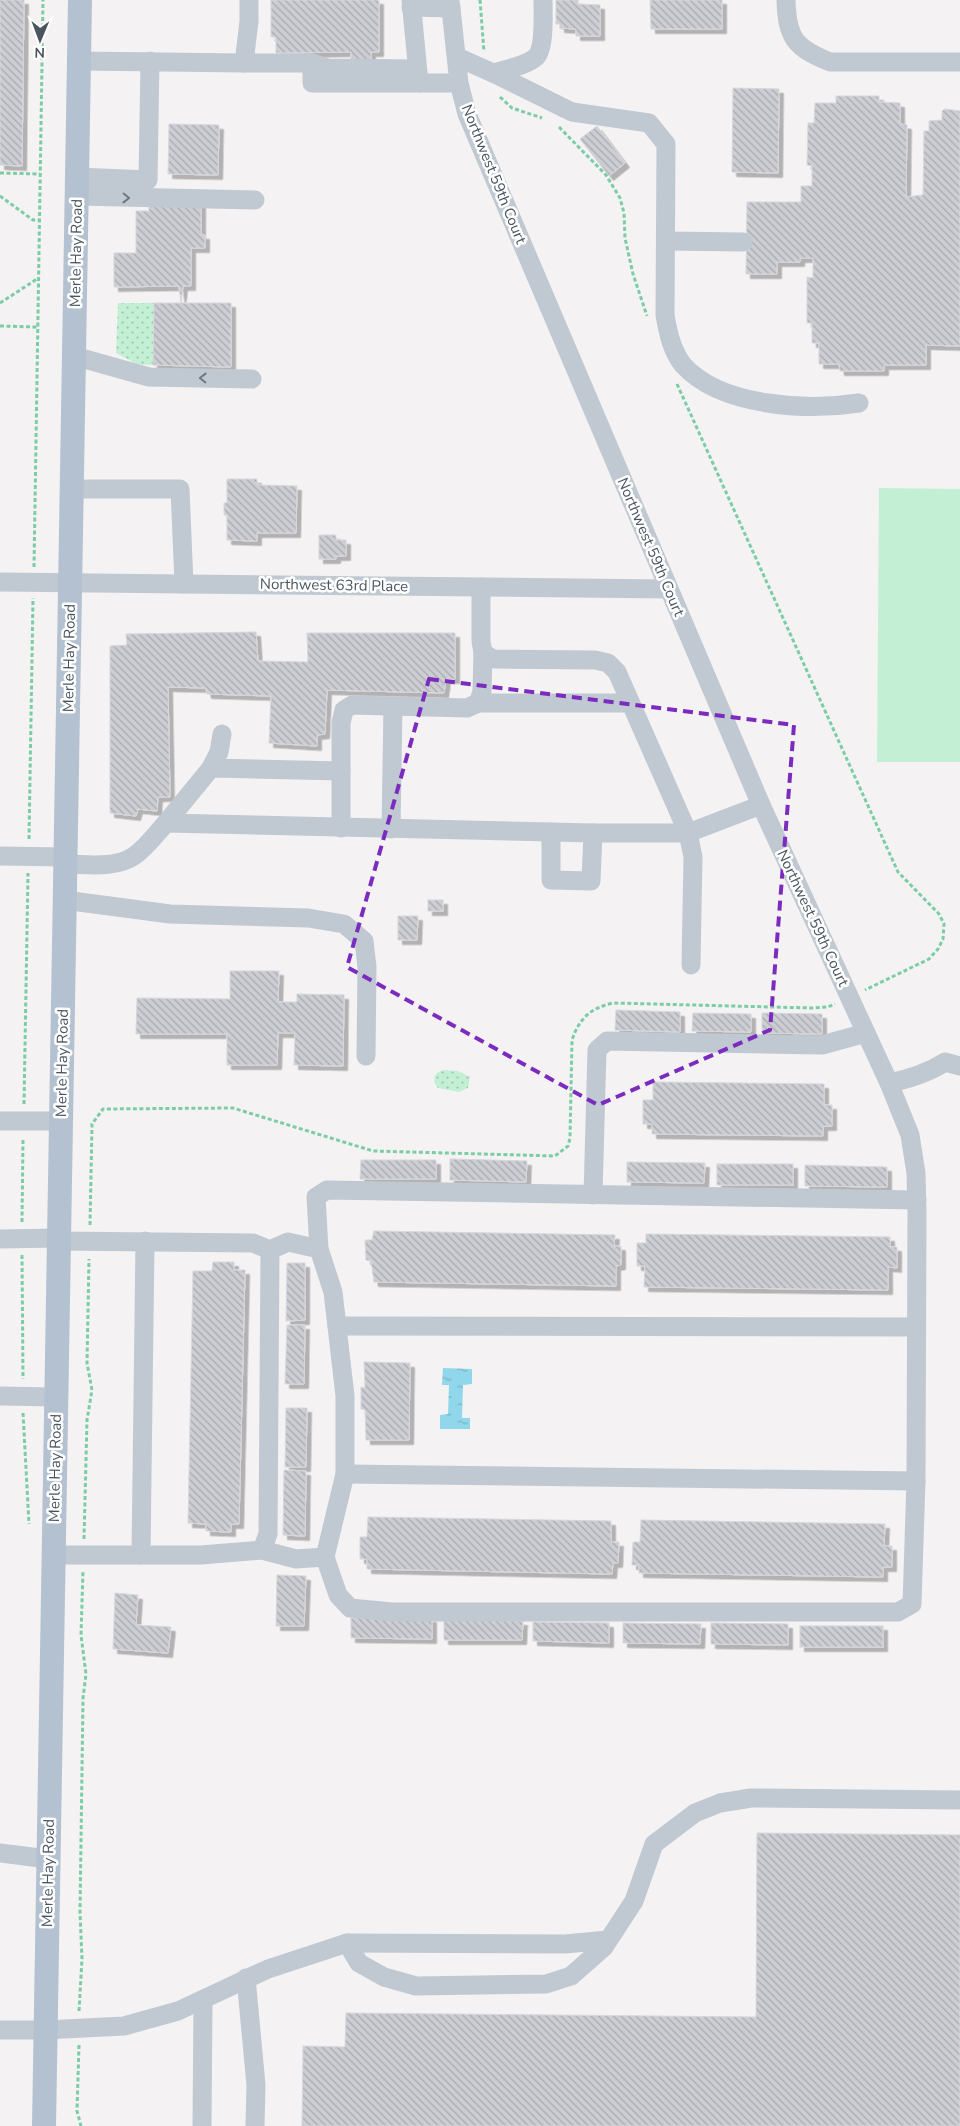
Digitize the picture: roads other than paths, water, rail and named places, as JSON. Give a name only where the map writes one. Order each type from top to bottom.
[{"type":"main road","name":"Merle Hay Road","points":[[44,2126],[80,0]]},
{"type":"street","points":[[244,63],[249,21],[249,0]]},
{"type":"street","points":[[489,71],[527,62],[536,57],[541,50],[543,0]]},
{"type":"street","points":[[786,0],[788,30],[795,41],[813,55],[830,62],[960,62]]},
{"type":"street","points":[[418,71],[411,3],[451,4]]},
{"type":"street","name":"Northwest 59th Court","points":[[325,1557],[338,1596],[350,1608],[392,1612],[898,1612],[912,1604],[916,1481],[917,1200],[916,1173],[910,1135],[889,1083],[761,805],[467,114],[459,83],[451,4]]},
{"type":"street","points":[[457,58],[489,71],[572,112],[649,122],[666,144],[665,315],[668,337],[682,363],[698,379],[731,396],[764,403],[859,404]]},
{"type":"street","points":[[79,61],[312,63],[328,59],[351,59]]},
{"type":"street","points":[[371,59],[459,83]]},
{"type":"street","points":[[77,187],[148,180],[150,61]]},
{"type":"street","points":[[312,63],[328,68],[418,71]]},
{"type":"street","points":[[77,187],[255,200]]},
{"type":"street","points":[[666,241],[743,242]]},
{"type":"street","points":[[74,356],[149,377],[252,379]]},
{"type":"street","points":[[72,489],[180,489],[184,584]]},
{"type":"street","name":"Northwest 63rd Place","points":[[0,582],[669,589]]},
{"type":"street","points":[[478,703],[482,692],[481,587]]},
{"type":"street","points":[[483,653],[493,659],[594,660],[608,663],[617,672],[688,833],[693,856],[692,965]]},
{"type":"street","points":[[341,828],[341,723],[344,710],[352,705],[467,708],[478,703],[630,703]]},
{"type":"street","points":[[391,829],[393,706]]},
{"type":"street","points":[[0,856],[28,856],[110,864],[124,861],[134,856],[166,823],[211,768],[219,752],[222,734]]},
{"type":"street","points":[[211,768],[341,771]]},
{"type":"street","points":[[166,823],[592,833],[688,833],[761,805]]},
{"type":"street","points":[[551,832],[551,880],[591,881],[592,833]]},
{"type":"street","points":[[64,900],[170,914],[308,918],[344,924],[364,941],[367,967],[366,1056]]},
{"type":"street","points":[[593,1194],[598,1050],[606,1041],[822,1045],[866,1033]]},
{"type":"street","points":[[889,1083],[908,1079],[950,1062]]},
{"type":"street","points":[[0,1121],[61,1121]]},
{"type":"street","points":[[53,1555],[201,1555],[262,1550],[296,1559],[325,1557],[345,1474],[345,1396],[337,1326],[333,1292],[319,1249],[316,1198],[327,1190],[917,1200]]},
{"type":"street","points":[[0,1239],[253,1243],[270,1250],[288,1242],[319,1249]]},
{"type":"street","points":[[141,1555],[145,1241]]},
{"type":"street","points":[[262,1550],[268,1534],[270,1250]]},
{"type":"street","points":[[337,1326],[916,1327]]},
{"type":"street","points":[[0,1396],[56,1396]]},
{"type":"street","points":[[345,1474],[916,1481]]},
{"type":"street","points":[[347,1943],[359,1963],[384,1977],[416,1986],[546,1984],[571,1976],[604,1947],[634,1901],[654,1844],[695,1813],[712,1806],[751,1798],[960,1800]]},
{"type":"street","points":[[0,1852],[48,1859]]},
{"type":"street","points":[[0,2030],[124,2026],[178,2011],[268,1969],[347,1943],[565,1944],[608,1940]]},
{"type":"street","points":[[246,1978],[256,2085],[255,2126]]},
{"type":"street","points":[[202,2126],[203,2000]]},
{"type":"water","points":[[443,1368],[472,1369],[472,1384],[463,1385],[462,1418],[470,1418],[470,1429],[440,1429],[440,1415],[448,1414],[449,1385],[442,1385]]}]
